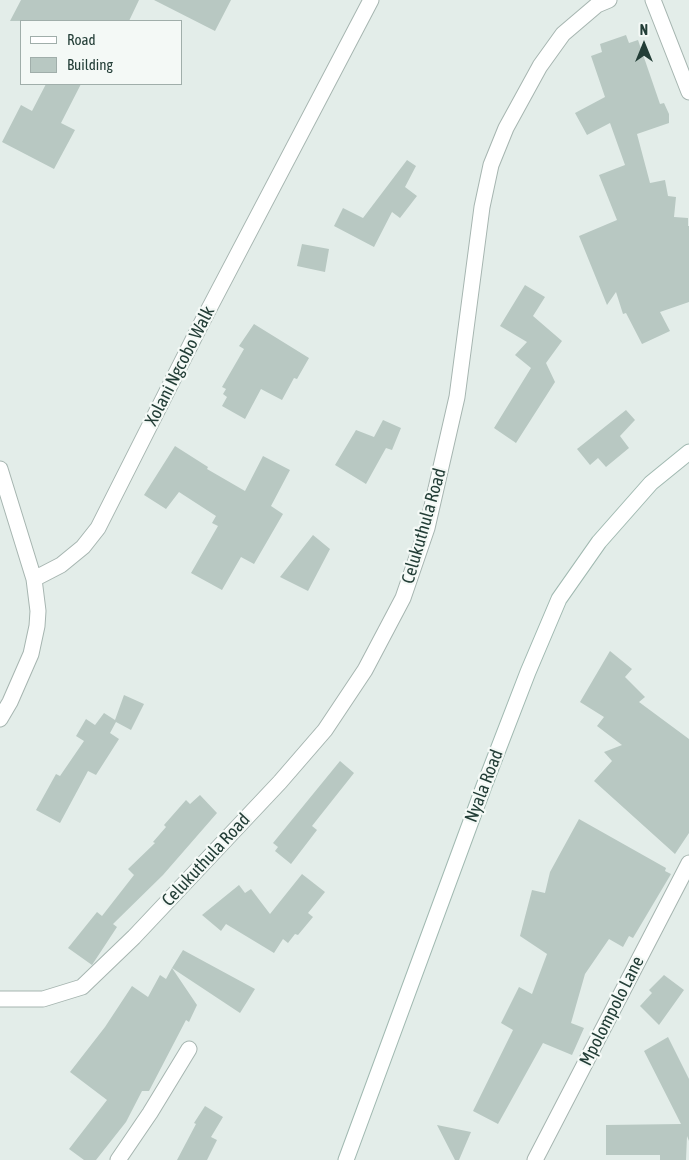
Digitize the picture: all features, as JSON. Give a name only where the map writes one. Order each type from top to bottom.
[{"type":"street","name":"Xolani Ngcobo Walk","points":[[34,579],[61,565],[83,547],[98,528],[201,324],[371,0]]},
{"type":"street","name":"Celukuthula Road","points":[[0,999],[43,999],[82,987],[134,937],[280,782],[324,730],[366,670],[403,598],[427,528],[457,397],[482,207],[491,165],[506,128],[540,66],[564,34],[597,5],[609,0]]},
{"type":"street","points":[[653,0],[689,92]]},
{"type":"street","name":"Nyala Road","points":[[346,1160],[484,786],[528,672],[559,599],[605,534],[651,483],[689,452]]},
{"type":"street","points":[[0,469],[34,579],[38,611],[31,654],[0,720]]},
{"type":"street","name":"Mpolompolo Lane","points":[[534,1160],[689,863]]},
{"type":"street","points":[[118,1160],[150,1113],[189,1049]]},
{"type":"building","points":[[21,0],[139,0],[129,20],[10,21]]},
{"type":"building","points":[[154,0],[231,0],[215,31]]},
{"type":"building","points":[[626,35],[629,43],[638,40],[660,104],[664,103],[669,114],[669,123],[637,134],[650,183],[665,180],[668,196],[676,197],[674,217],[688,218],[689,226],[689,302],[660,312],[670,331],[642,344],[626,313],[623,314],[616,292],[607,305],[579,236],[617,220],[599,175],[625,165],[610,123],[587,135],[575,113],[605,97],[591,56],[602,52],[600,44]]},
{"type":"building","points":[[45,85],[80,85],[61,123],[75,130],[54,169],[2,142],[21,105],[32,111]]},
{"type":"building","points":[[407,160],[416,166],[405,187],[417,196],[400,218],[392,212],[374,247],[334,226],[343,208],[363,218]]},
{"type":"building","points":[[302,244],[329,249],[325,272],[297,266]]},
{"type":"building","points":[[525,285],[545,297],[533,316],[562,341],[546,363],[555,382],[516,443],[494,428],[531,368],[515,355],[527,342],[500,326]]},
{"type":"building","points":[[254,324],[309,358],[297,379],[294,378],[282,400],[261,389],[245,419],[222,406],[227,397],[223,394],[226,389],[222,387],[244,349],[239,346]]},
{"type":"building","points":[[626,410],[635,420],[620,436],[629,448],[606,467],[598,458],[590,465],[577,449]]},
{"type":"building","points":[[383,420],[401,428],[392,450],[386,448],[366,484],[335,465],[356,430],[374,437]]},
{"type":"building","points":[[175,446],[208,467],[207,469],[245,491],[263,456],[290,470],[271,506],[283,514],[254,564],[241,557],[222,590],[191,573],[218,526],[212,523],[216,516],[179,492],[166,509],[144,495]]},
{"type":"building","points":[[313,535],[330,549],[308,591],[280,577]]},
{"type":"building","points":[[610,651],[632,669],[625,677],[645,697],[639,702],[689,739],[689,833],[675,854],[594,781],[612,761],[604,752],[622,745],[597,726],[604,717],[580,702]]},
{"type":"building","points":[[124,695],[144,704],[131,730],[116,722],[110,733],[119,739],[96,775],[88,771],[60,823],[36,810],[56,774],[60,776],[84,741],[76,736],[86,719],[95,725],[104,713],[115,720]]},
{"type":"building","points":[[340,761],[354,773],[312,826],[317,830],[291,864],[275,851],[278,847],[273,843]]},
{"type":"building","points":[[200,795],[217,813],[163,875],[113,924],[117,927],[92,965],[68,948],[97,912],[102,916],[134,875],[128,869],[155,843],[153,842],[166,827],[164,825],[186,800],[190,804]]},
{"type":"building","points":[[579,819],[666,868],[665,871],[671,874],[633,938],[629,936],[623,947],[609,939],[585,974],[571,1023],[584,1028],[572,1055],[543,1043],[498,1124],[473,1111],[513,1030],[501,1023],[519,987],[532,994],[547,954],[520,936],[532,890],[545,893],[550,872]]},
{"type":"building","points":[[302,874],[325,892],[308,913],[313,917],[298,935],[295,934],[288,943],[283,939],[274,953],[226,924],[221,931],[202,915],[239,885],[245,893],[251,889],[270,914]]},
{"type":"building","points":[[183,950],[255,989],[240,1013],[172,968]]},
{"type":"building","points":[[172,968],[197,1005],[189,1022],[186,1020],[149,1091],[142,1091],[126,1122],[96,1160],[84,1160],[69,1149],[107,1100],[70,1072],[105,1027],[132,986],[148,997],[160,975],[166,979]]},
{"type":"building","points":[[664,975],[684,990],[659,1025],[640,1006],[652,993],[649,990]]},
{"type":"building","points":[[668,1037],[689,1079],[689,1141],[687,1136],[686,1160],[660,1160],[660,1155],[606,1155],[606,1125],[681,1124],[644,1051]]},
{"type":"building","points":[[205,1106],[223,1117],[211,1137],[217,1140],[207,1160],[177,1160],[196,1124],[194,1123]]},
{"type":"building","points":[[437,1125],[471,1132],[459,1160],[455,1160]]}]
